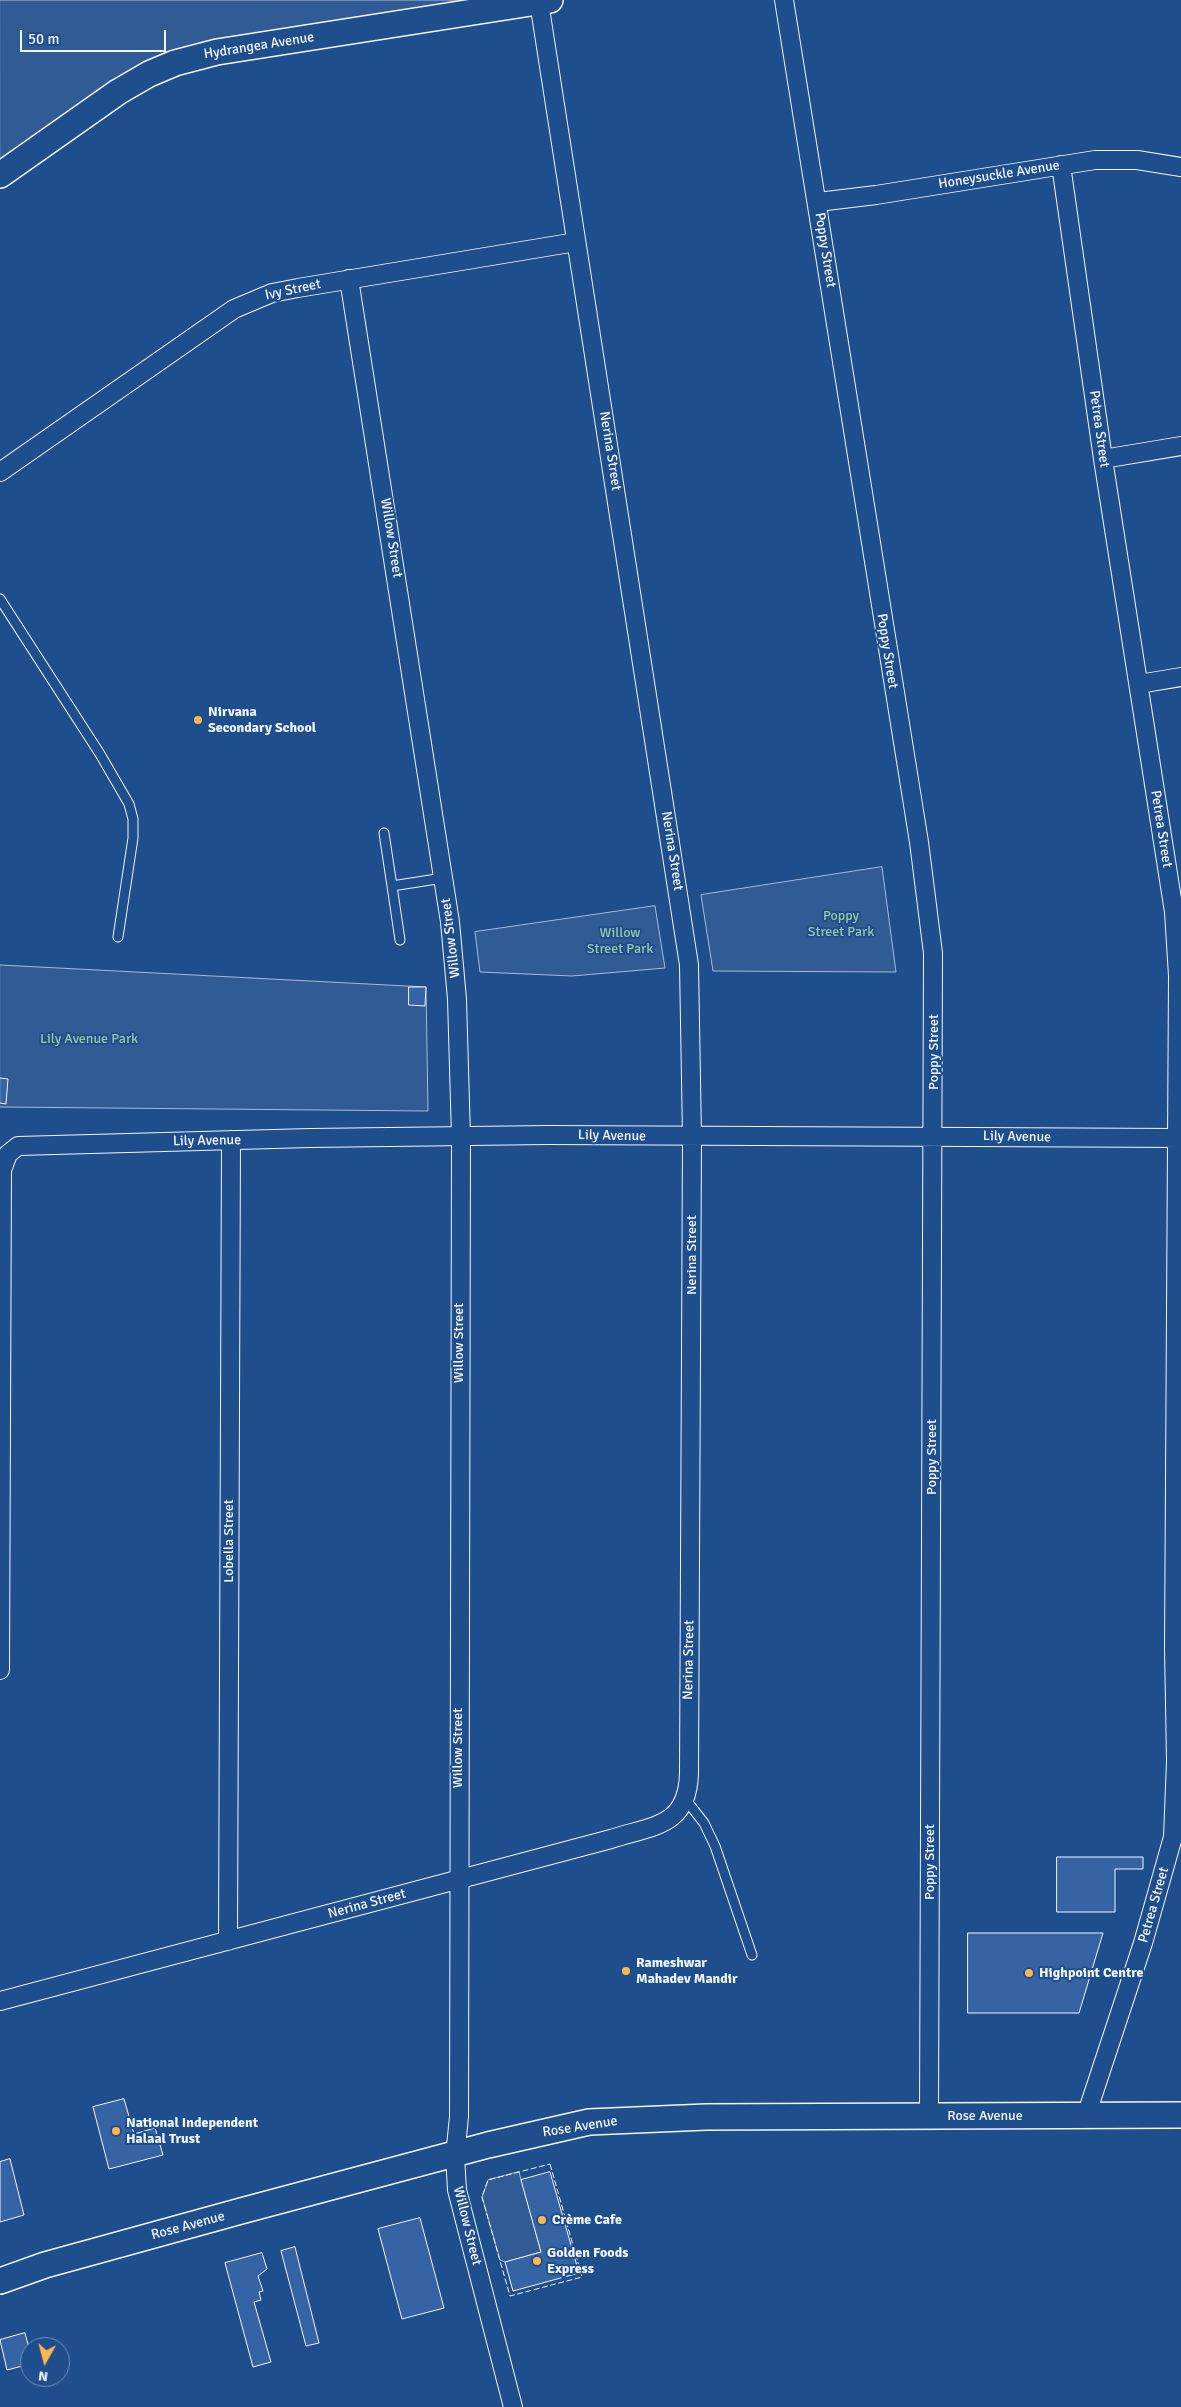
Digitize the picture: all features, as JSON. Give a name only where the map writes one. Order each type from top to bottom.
[{"type":"street","name":"Poppy Street","points":[[784,0],[818,202],[865,516],[919,842],[930,925],[933,971],[933,1136],[929,2116]]},
{"type":"street","name":"Hydrangea Avenue","points":[[0,175],[118,92],[149,74],[175,63],[217,52],[545,1]]},
{"type":"street","name":"Nerina Street","points":[[0,2000],[611,1839],[660,1823],[674,1816],[686,1800],[689,1774],[692,1137],[689,965],[576,242],[545,1]]},
{"type":"street","name":"Honeysuckle Avenue","points":[[818,202],[876,195],[1095,160],[1115,159],[1181,167]]},
{"type":"street","name":"Petrea Street","points":[[1061,165],[1103,459],[1177,911],[1178,976],[1177,1839],[1086,2116]]},
{"type":"street","name":"Ivy Street","points":[[0,472],[234,309],[272,293],[576,242]]},
{"type":"street","name":"Willow Street","points":[[349,279],[443,878],[456,973],[461,1137],[459,2117],[454,2156],[457,2190],[513,2407]]},
{"type":"street","points":[[1103,459],[1181,446]]},
{"type":"street","points":[[1139,684],[1181,677]]},
{"type":"street","name":"Lily Avenue","points":[[0,1615],[2,1170],[4,1161],[13,1148],[43,1144],[548,1135],[1178,1138]]},
{"type":"street","name":"Lobella Street","points":[[228,1941],[231,1140]]},
{"type":"street","points":[[0,1615],[0,1670]]},
{"type":"street","name":"Rose Avenue","points":[[0,2281],[54,2262],[454,2156],[488,2145],[568,2126],[610,2120],[1181,2115]]},
{"type":"lane","points":[[0,599],[130,804],[133,819],[133,838],[118,937]]},
{"type":"lane","points":[[384,833],[400,940]]},
{"type":"lane","points":[[392,886],[443,878]]},
{"type":"lane","points":[[686,1800],[704,1824],[715,1846],[752,1955]]},
{"type":"shaded area","points":[[0,0],[478,0],[189,47],[0,162]]},
{"type":"shaded area","name":"Poppy Street Park","points":[[882,867],[896,972],[713,971],[701,895]]},
{"type":"shaded area","name":"Willow Street Park","points":[[655,906],[665,968],[572,976],[480,972],[475,932]]},
{"type":"shaded area","name":"Lily Avenue Park","points":[[0,965],[426,987],[428,1111],[0,1107]]},
{"type":"shaded area","points":[[519,2172],[541,2252],[505,2262],[500,2260],[482,2197],[488,2180]]},
{"type":"building","points":[[409,987],[426,987],[425,1006],[409,1005]]},
{"type":"building","points":[[0,1078],[8,1079],[6,1104],[0,1103]]},
{"type":"building","points":[[1057,1857],[1143,1857],[1143,1869],[1115,1869],[1115,1912],[1057,1912]]},
{"type":"building","name":"Highpoint Centre","points":[[968,1933],[1103,1933],[1079,2013],[968,2013]]},
{"type":"building","name":"National Independent Halaal Trust","points":[[124,2099],[134,2134],[155,2128],[163,2155],[109,2169],[93,2107]]},
{"type":"building","points":[[10,2159],[24,2215],[0,2222],[0,2162]]},
{"type":"building","points":[[550,2172],[579,2273],[513,2291],[505,2262],[541,2252],[521,2180]]},
{"type":"building","points":[[420,2218],[444,2308],[402,2319],[378,2229]]},
{"type":"building","points":[[295,2247],[319,2343],[306,2346],[281,2251]]},
{"type":"building","points":[[262,2253],[267,2269],[258,2276],[263,2291],[259,2292],[261,2300],[254,2302],[271,2362],[253,2367],[225,2263]]},
{"type":"building","points":[[25,2333],[26,2337],[20,2337],[20,2367],[7,2370],[0,2340]]},
{"type":"fence","points":[[550,2164],[582,2277],[510,2296],[482,2197],[488,2180],[550,2164]]},
{"type":"place","name":"Nirvana Secondary School","points":[[198,720]]},
{"type":"place","name":"Rameshwar Mahadev Mandir","points":[[626,1971]]},
{"type":"place","name":"Highpoint Centre","points":[[1029,1973]]},
{"type":"place","name":"National Independent Halaal Trust","points":[[116,2131]]},
{"type":"place","name":"Crème Cafe","points":[[542,2220]]},
{"type":"place","name":"Golden Foods Express","points":[[537,2261]]}]
